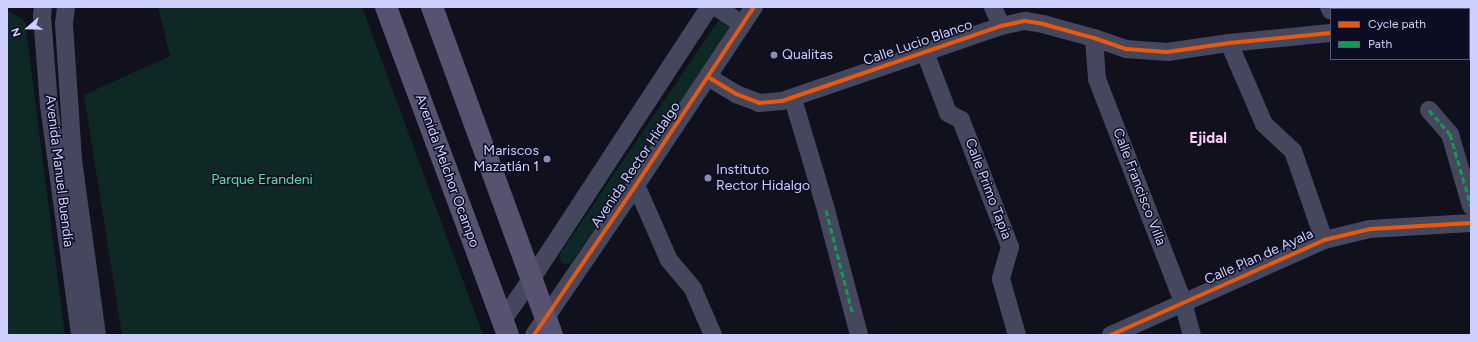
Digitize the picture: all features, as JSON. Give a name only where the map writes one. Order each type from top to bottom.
[{"type":"main road","name":"Avenida Melchor Ocampo","points":[[386,7],[505,328]]},
{"type":"main road","points":[[432,7],[532,278],[544,329]]},
{"type":"street","name":"Avenida Manuel Buendía","points":[[43,7],[42,16],[49,105],[80,335]]},
{"type":"street","name":"Avenida Manuel Buendía","points":[[66,7],[64,24],[72,160],[97,335]]},
{"type":"street","name":"Avenida Rector Hidalgo","points":[[505,328],[532,278],[709,7]]},
{"type":"street","points":[[716,7],[742,24]]},
{"type":"street","name":"Avenida Rector Hidalgo","points":[[544,329],[636,185],[754,7]]},
{"type":"street","points":[[993,7],[1001,26]]},
{"type":"street","name":"Calle Lucio Blanco","points":[[708,77],[736,94],[759,103],[793,99],[1001,26],[1025,21],[1043,24],[1094,38],[1126,49],[1167,52],[1229,43],[1330,33]]},
{"type":"street","name":"Calle Francisco Villa","points":[[1094,38],[1097,79],[1183,302],[1192,335]]},
{"type":"street","points":[[1229,43],[1264,124],[1293,151],[1324,240]]},
{"type":"street","name":"Calle Primo Tapia","points":[[925,52],[948,113],[961,120],[1010,248],[1001,279],[1018,335]]},
{"type":"street","points":[[793,99],[826,210],[859,335]]},
{"type":"street","points":[[1429,110],[1450,134],[1471,206]]},
{"type":"street","points":[[636,185],[669,260],[693,289],[713,335]]},
{"type":"street","name":"Calle Plan de Ayala","points":[[1111,335],[1324,240],[1370,228],[1471,223]]},
{"type":"green space","name":"Parque Erandeni","points":[[158,7],[362,7],[483,335],[122,335],[84,95],[170,56]]},
{"type":"green space","points":[[7,10],[25,21],[65,335],[7,335]]},
{"type":"green space","points":[[722,20],[730,27],[731,30],[571,263],[565,264],[561,262],[559,255],[718,21]]},
{"type":"marked path","points":[[1429,110],[1450,134],[1471,206]]},
{"type":"marked path","points":[[826,210],[853,315]]},
{"type":"cycle path","points":[[534,335],[754,7]]},
{"type":"cycle path","points":[[708,77],[736,94],[759,103],[782,101],[1001,26],[1025,21],[1043,24],[1094,38],[1126,49],[1167,52],[1229,43],[1330,33]]},
{"type":"cycle path","points":[[1111,335],[1324,240],[1370,229],[1471,223]]},
{"type":"place","name":"Qualitas","points":[[774,55]]},
{"type":"place","name":"Mariscos Mazatlán 1","points":[[547,159]]},
{"type":"place","name":"Instituto Rector Hidalgo","points":[[708,178]]},
{"type":"district","name":"Ejidal","points":[[1208,139]]}]
